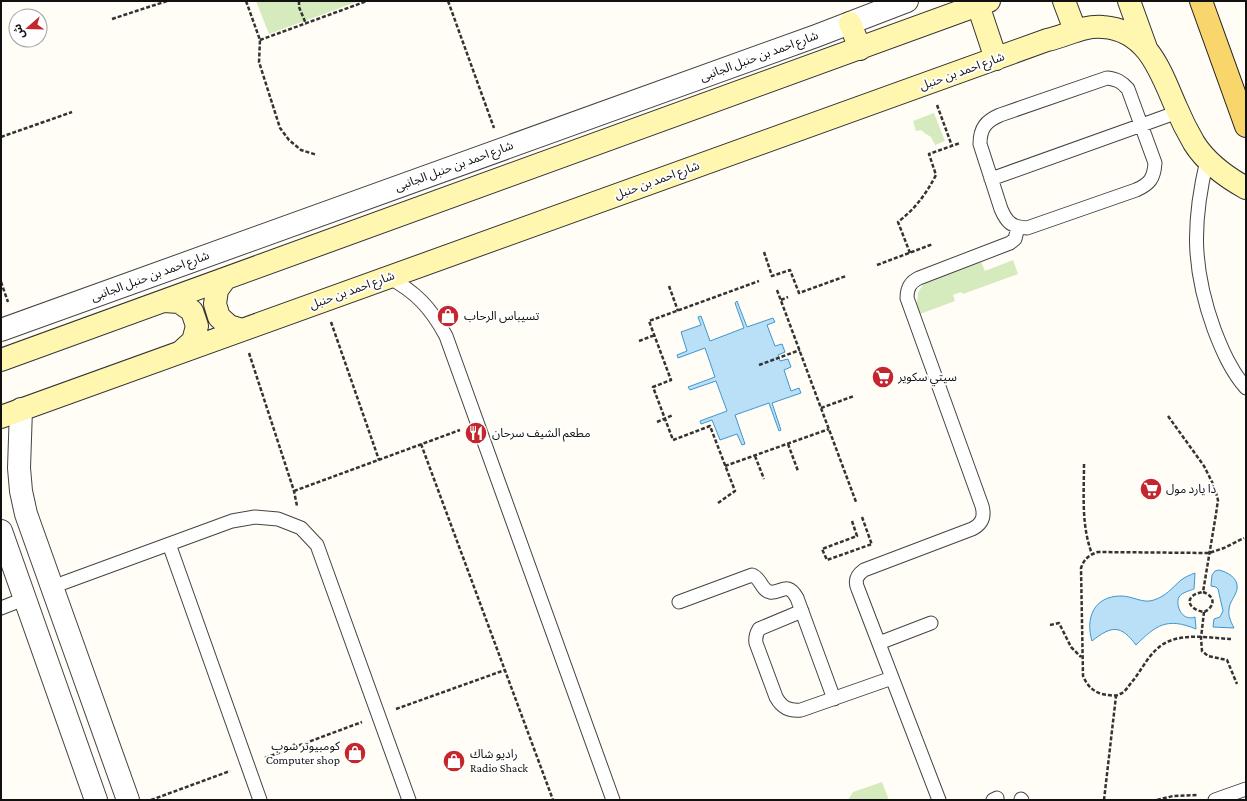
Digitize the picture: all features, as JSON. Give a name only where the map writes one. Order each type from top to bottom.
[{"type":"main road","points":[[1201,1],[1246,126]]},
{"type":"street","name":"شارع احمد بن حنبل الجانبى","points":[[1,330],[850,23],[907,1]]},
{"type":"street","points":[[1064,1],[1075,30]]},
{"type":"street","points":[[1129,1],[1146,48]]},
{"type":"street","points":[[1,360],[860,49],[983,3],[996,59]]},
{"type":"street","points":[[850,23],[860,49]]},
{"type":"street","name":"شارع احمد بن حنبل","points":[[1,416],[1075,30],[1088,27],[1103,27],[1118,30],[1132,36],[1146,48],[1162,73],[1178,112],[1194,144],[1207,160],[1246,188]]},
{"type":"street","points":[[225,279],[217,290],[215,304],[219,317],[229,326],[242,330]]},
{"type":"street","points":[[164,301],[179,302],[192,311],[197,326],[194,341],[182,352]]},
{"type":"street","points":[[21,409],[19,468],[21,491],[26,514],[128,800]]},
{"type":"street","points":[[1,531],[96,800]]},
{"type":"lane","points":[[1107,78],[1115,79],[1123,83],[1128,89],[1141,126],[1155,163],[1154,172],[1150,180],[1144,186],[1027,228],[1010,224],[1004,217],[980,144],[980,135],[984,126],[991,119],[1107,78]]},
{"type":"lane","points":[[991,179],[1178,112]]},
{"type":"lane","points":[[1207,160],[1197,212],[1196,239],[1202,293],[1218,339],[1232,368],[1246,388]]},
{"type":"lane","points":[[939,800],[856,584],[856,580],[857,576],[864,570],[978,526],[983,516],[982,506],[907,298],[907,292],[913,281],[919,278],[1010,243],[1014,239],[1018,227]]},
{"type":"lane","points":[[388,277],[416,295],[427,306],[438,320],[446,336],[613,800]]},
{"type":"lane","points":[[52,587],[232,521],[255,517],[278,519],[301,528],[317,545],[409,800]]},
{"type":"lane","points":[[169,544],[260,800]]},
{"type":"lane","points":[[679,602],[752,575],[759,579],[764,589],[767,591],[774,592],[785,588],[789,589],[794,593],[802,611],[834,699]]},
{"type":"lane","points":[[1,608],[24,599]]},
{"type":"lane","points":[[802,611],[759,629],[756,633],[756,643],[779,704],[786,709],[793,711],[801,710],[892,678]]},
{"type":"lane","points":[[879,644],[930,623]]},
{"type":"lane","points":[[1218,799],[1246,789]]},
{"type":"path","points":[[112,19],[167,1]]},
{"type":"path","points":[[246,1],[260,40],[259,62],[280,128],[289,140],[301,150],[317,155]]},
{"type":"path","points":[[299,1],[299,7],[306,24]]},
{"type":"path","points":[[260,40],[367,1]]},
{"type":"path","points":[[448,1],[502,149]]},
{"type":"path","points":[[1,137],[72,112]]},
{"type":"path","points":[[939,112],[952,146]]},
{"type":"path","points":[[910,253],[898,222],[918,203],[928,190],[936,175],[929,154],[980,135]]},
{"type":"path","points":[[878,265],[933,244]]},
{"type":"path","points":[[764,252],[772,276],[790,270],[798,293],[846,276]]},
{"type":"path","points":[[718,503],[735,491],[710,426],[673,440],[653,387],[671,380],[649,321],[759,281]]},
{"type":"path","points":[[668,286],[678,311]]},
{"type":"path","points":[[777,290],[856,502]]},
{"type":"path","points":[[781,300],[788,297]]},
{"type":"path","points":[[323,301],[379,460]]},
{"type":"path","points":[[242,330],[294,491],[301,528]]},
{"type":"path","points":[[639,341],[655,335]]},
{"type":"path","points":[[759,365],[800,350]]},
{"type":"path","points":[[821,408],[854,396]]},
{"type":"path","points":[[657,422],[673,415]]},
{"type":"path","points":[[1168,416],[1204,466],[1214,486],[1218,500],[1203,592]]},
{"type":"path","points":[[294,491],[477,423]]},
{"type":"path","points":[[725,466],[829,429]]},
{"type":"path","points":[[421,444],[553,800]]},
{"type":"path","points":[[788,444],[798,471]]},
{"type":"path","points":[[755,456],[764,479]]},
{"type":"path","points":[[1084,464],[1084,524],[1092,554]]},
{"type":"path","points":[[852,521],[857,536],[822,549],[826,560],[871,542],[862,517]]},
{"type":"path","points":[[1231,640],[1189,637],[1176,639],[1160,646],[1155,650],[1121,694],[1116,696],[1099,693],[1086,683],[1083,676],[1081,568],[1087,557],[1098,552],[1209,552],[1224,548],[1244,538]]},
{"type":"path","points":[[1203,592],[1212,598],[1213,602],[1209,610],[1204,612],[1193,609],[1190,602],[1192,596],[1203,592]]},
{"type":"path","points":[[1204,612],[1201,648],[1208,656],[1227,660],[1237,684]]},
{"type":"path","points":[[1050,625],[1060,623],[1071,648],[1082,657]]},
{"type":"path","points":[[150,800],[505,670]]},
{"type":"path","points":[[1104,800],[1116,696]]},
{"type":"path","points":[[1157,800],[1173,796],[1187,795],[1200,795],[1218,799]]},
{"type":"green space","points":[[256,1],[359,1],[269,34]]},
{"type":"green space","points":[[934,113],[945,141],[935,145],[931,137],[921,130],[916,131],[913,121]]},
{"type":"green space","points":[[1013,260],[1018,274],[963,294],[961,292],[953,295],[955,301],[920,314],[917,304],[918,293],[922,286],[929,280],[981,262],[985,271]]},
{"type":"green space","points":[[882,782],[889,800],[848,800],[853,792]]},
{"type":"water","points":[[737,301],[747,327],[773,318],[775,322],[767,325],[775,346],[782,344],[785,352],[778,355],[780,361],[788,359],[791,367],[784,370],[791,391],[799,388],[801,393],[772,403],[781,430],[779,431],[769,403],[735,415],[745,444],[742,445],[737,434],[720,440],[712,420],[701,424],[700,421],[727,411],[716,381],[690,390],[688,387],[715,377],[705,348],[678,358],[677,355],[687,351],[681,332],[701,325],[698,317],[701,316],[710,341],[744,328],[735,303]]},
{"type":"water","points":[[1219,570],[1232,576],[1237,585],[1236,592],[1229,607],[1230,619],[1234,628],[1213,627],[1214,619],[1220,617],[1223,611],[1218,589],[1211,586],[1212,575],[1215,571]]},
{"type":"water","points":[[1195,573],[1194,589],[1180,595],[1178,604],[1183,615],[1190,618],[1195,617],[1196,629],[1186,625],[1163,625],[1150,632],[1136,645],[1126,634],[1116,630],[1105,632],[1092,641],[1090,632],[1091,617],[1098,604],[1104,600],[1121,596],[1146,601],[1154,600],[1165,594],[1183,579]]},
{"type":"place","name":"تسيباس الرحاب","points":[[448,316]]},
{"type":"place","name":"سيتي سكوير","points":[[883,377]]},
{"type":"place","name":"مطعم الشيف سرحان","points":[[476,433]]},
{"type":"place","name":"ذا يارد مول","points":[[1151,489]]},
{"type":"place","name":"كومبيوتر شوب Computer shop","points":[[355,753]]},
{"type":"place","name":"راديو شاك Radio Shack","points":[[454,761]]}]
